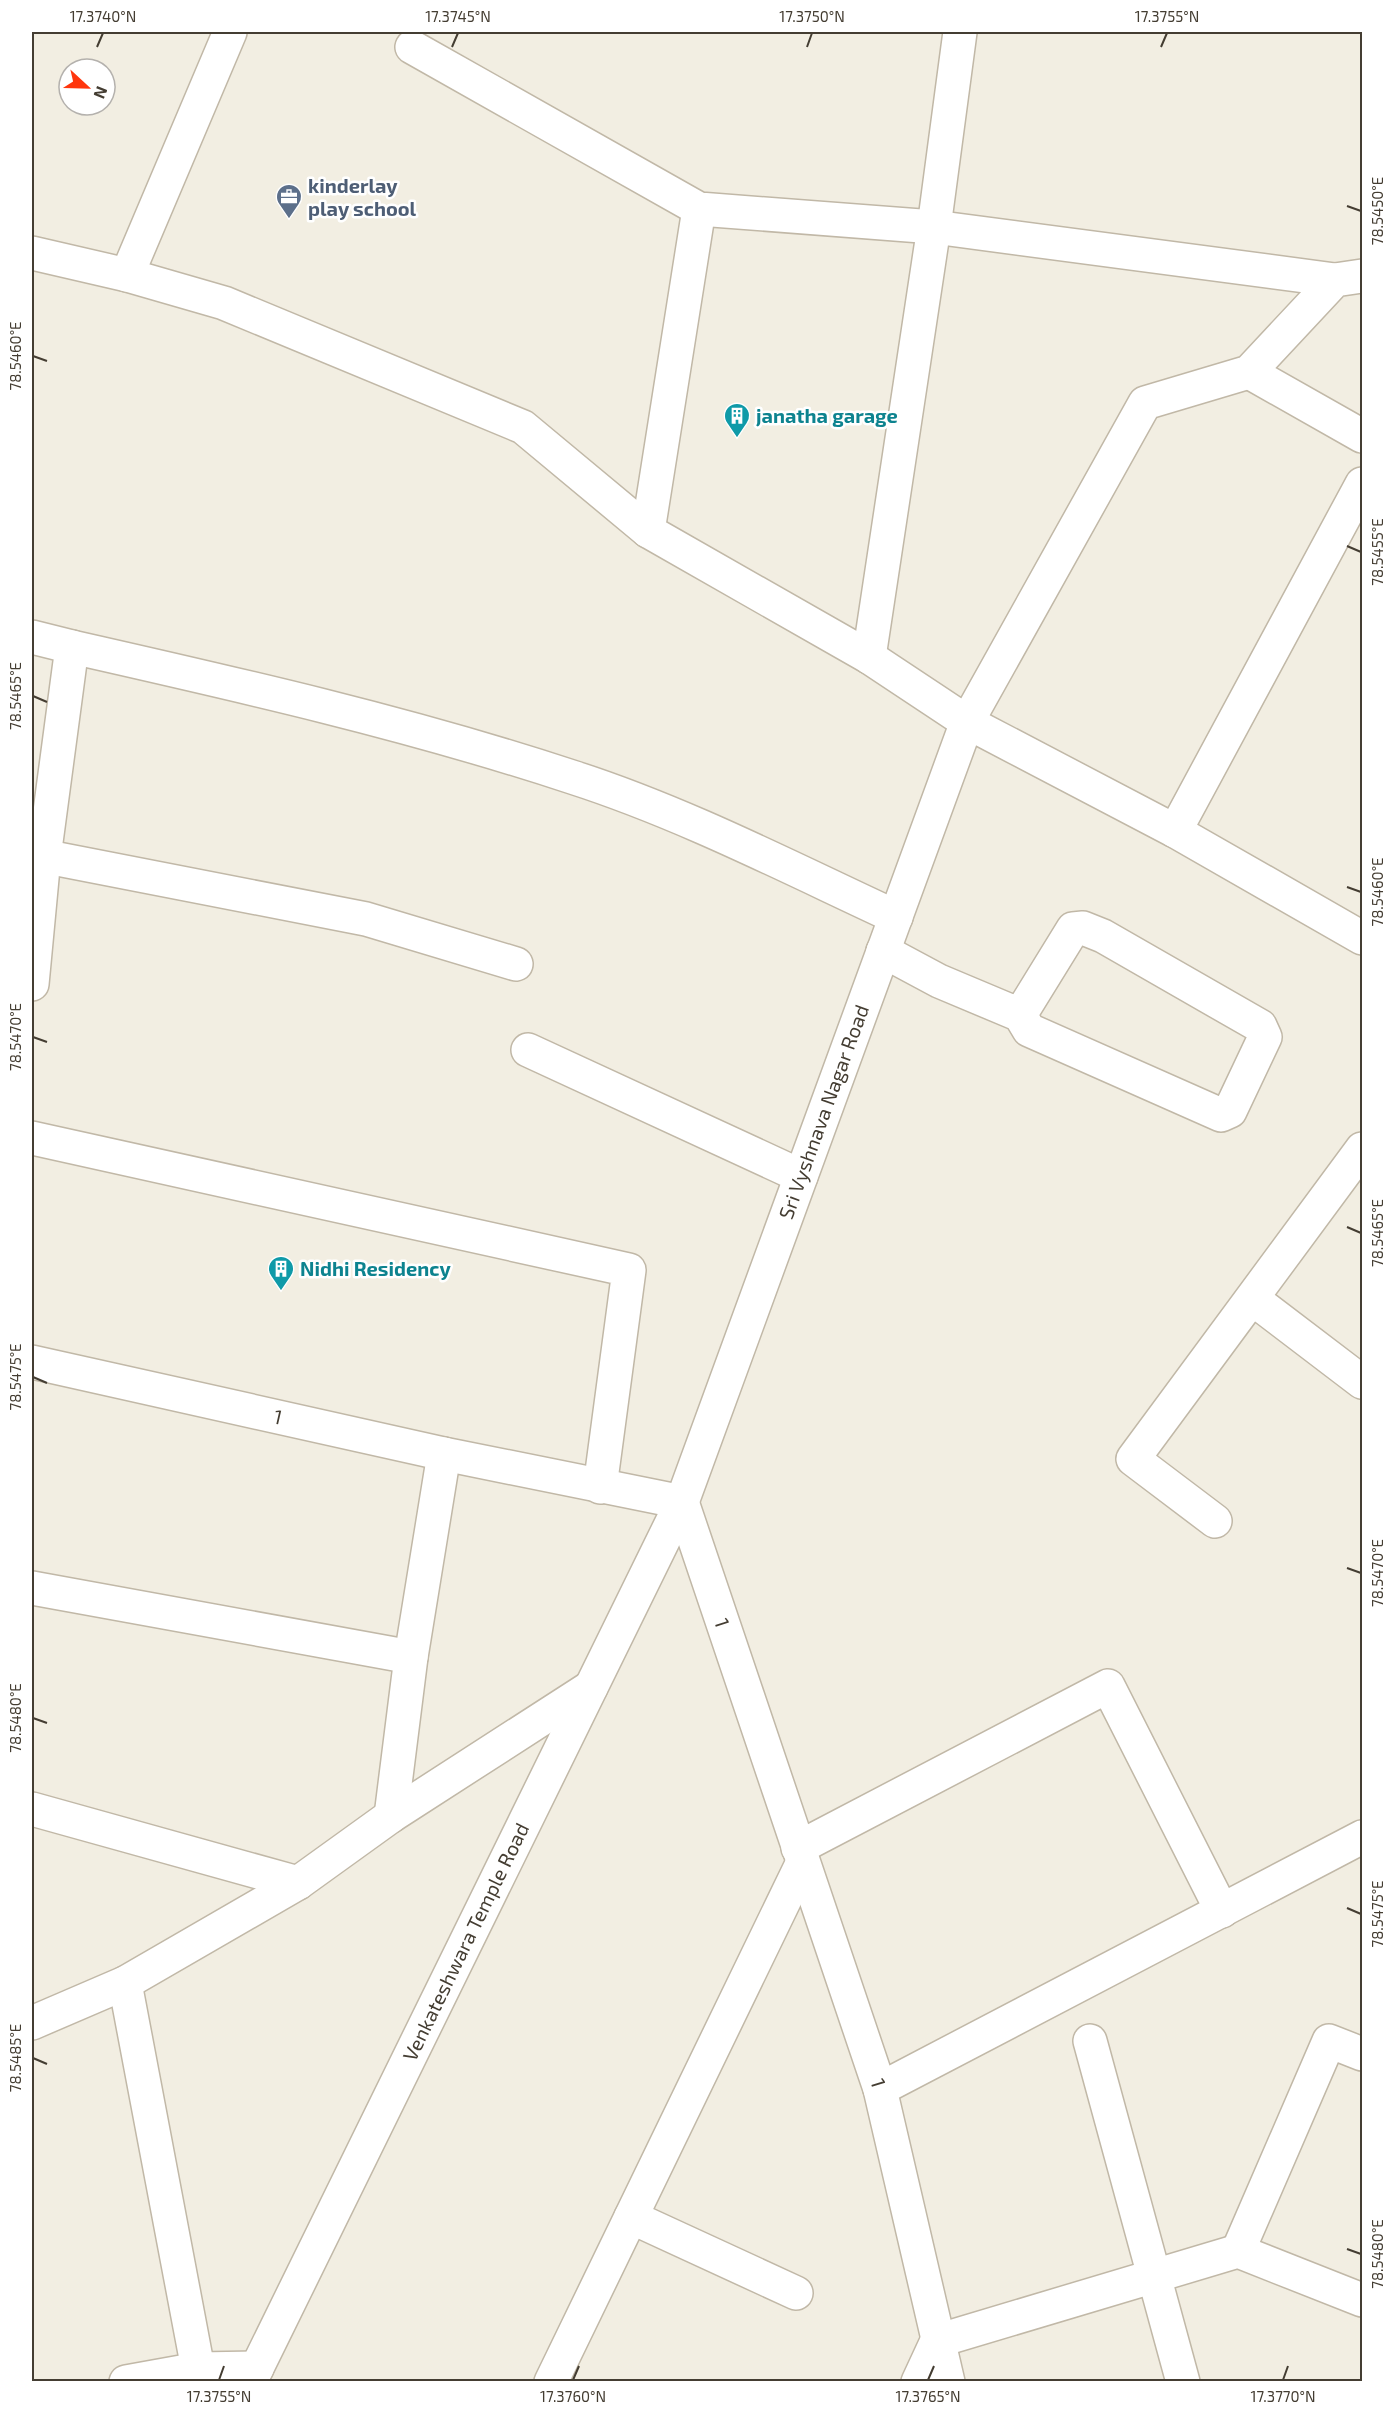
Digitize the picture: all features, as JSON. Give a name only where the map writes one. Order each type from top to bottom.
[{"type":"street","points":[[127,275],[230,32]]},
{"type":"street","points":[[869,657],[934,227],[960,32]]},
{"type":"street","points":[[412,47],[699,210],[934,227],[1349,278]]},
{"type":"street","points":[[648,531],[699,210]]},
{"type":"street","points":[[32,253],[127,275],[224,303],[523,427],[648,531],[869,657],[967,722],[1175,831],[1362,938]]},
{"type":"street","points":[[1349,278],[1249,372],[1362,436]]},
{"type":"street","name":"Sri Vyshnava Nagar Road","points":[[682,1502],[967,722],[1145,403],[1249,372]]},
{"type":"street","points":[[1175,831],[1362,484]]},
{"type":"street","points":[[32,638],[405,727],[573,777],[659,808],[896,917]]},
{"type":"street","points":[[32,984],[38,855],[72,647]]},
{"type":"street","points":[[38,855],[366,920],[516,964]]},
{"type":"street","points":[[883,951],[939,981],[1020,1015],[1029,1030],[1221,1114],[1230,1111],[1265,1037],[1260,1026],[1103,936],[1083,928],[1073,929],[1020,1015]]},
{"type":"street","points":[[528,1050],[801,1176]]},
{"type":"street","points":[[32,1138],[629,1270],[600,1487]]},
{"type":"street","points":[[1215,1521],[1133,1459],[1362,1149]]},
{"type":"street","points":[[1253,1299],[1362,1382]]},
{"type":"street","name":"1","points":[[32,1362],[444,1454],[682,1502],[880,2089],[948,2382]]},
{"type":"street","points":[[391,1816],[411,1657],[444,1454]]},
{"type":"street","name":"Venkateshwara Temple Road","points":[[254,2375],[682,1502]]},
{"type":"street","points":[[32,1588],[411,1657]]},
{"type":"street","points":[[552,2382],[800,1856],[1108,1686],[1222,1911]]},
{"type":"street","points":[[32,2023],[125,1983],[298,1883],[391,1816],[591,1687]]},
{"type":"street","points":[[32,1809],[298,1883]]},
{"type":"street","points":[[880,2089],[1362,1839]]},
{"type":"street","points":[[125,1983],[198,2369]]},
{"type":"street","points":[[1238,2251],[1329,2041],[1362,2054]]},
{"type":"street","points":[[1090,2042],[1183,2382]]},
{"type":"street","points":[[631,2217],[796,2293]]},
{"type":"street","points":[[918,2382],[937,2341],[1238,2251],[1362,2300]]},
{"type":"street","points":[[126,2382],[198,2369],[254,2375]]},
{"type":"place","name":"kinderlay play school","points":[[289,220]]},
{"type":"place","name":"janatha garage","points":[[737,439]]},
{"type":"place","name":"Nidhi Residency","points":[[281,1292]]}]
